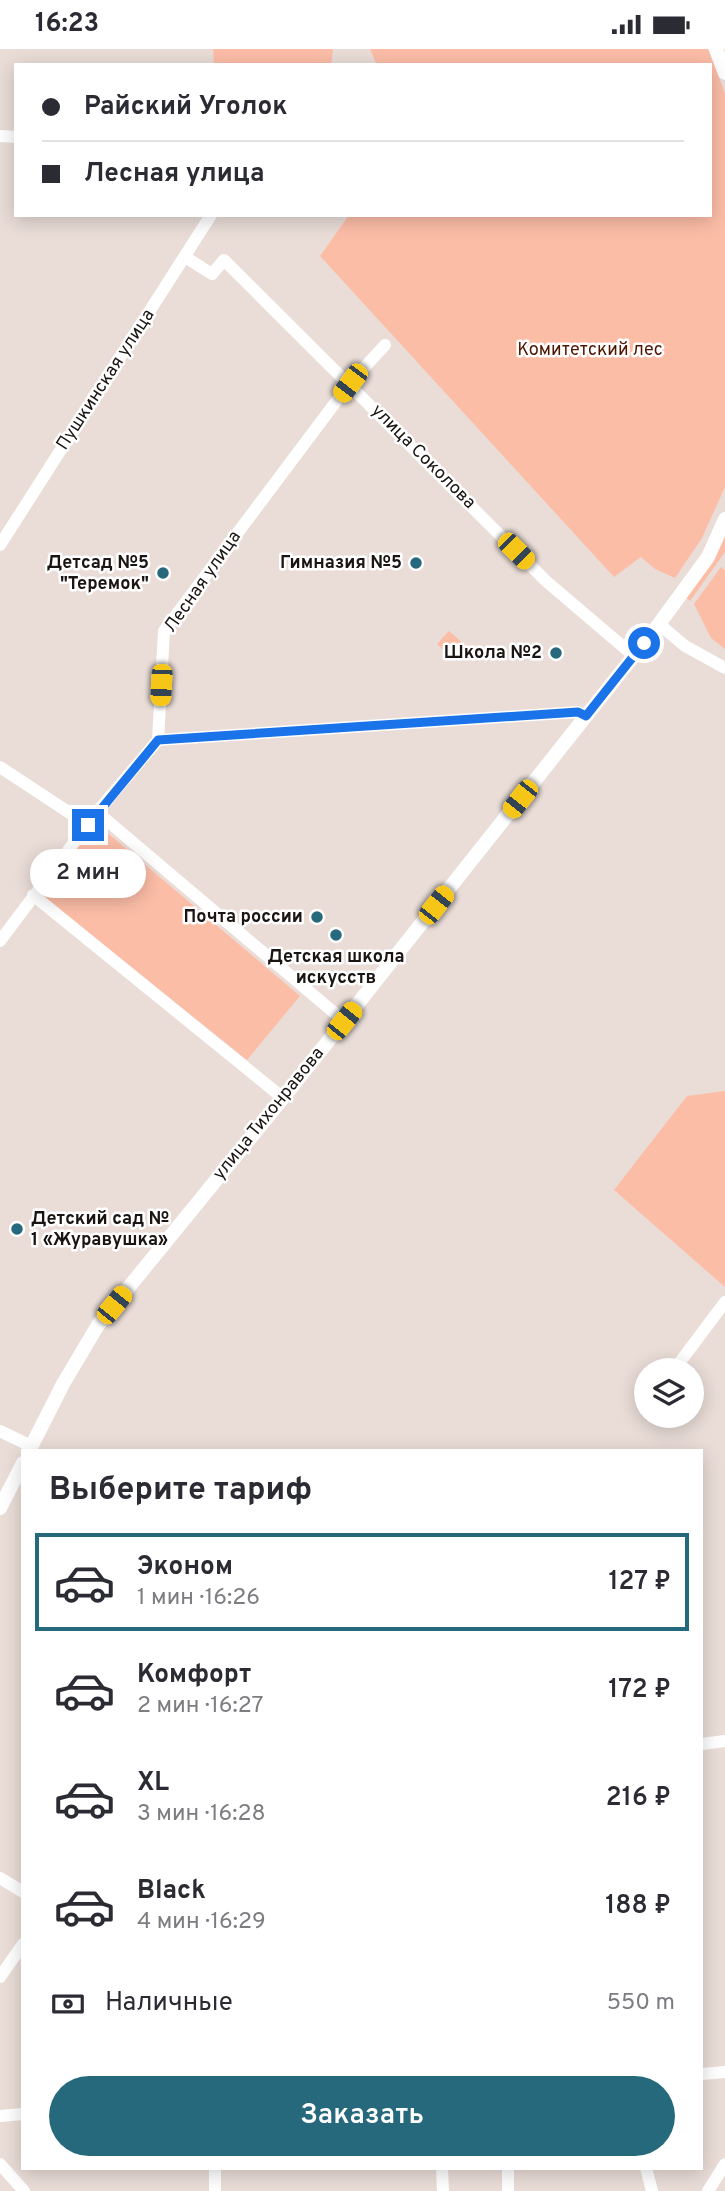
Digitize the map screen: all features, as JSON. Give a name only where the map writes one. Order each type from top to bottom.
[{"type":"main road","points":[[716,49],[725,73]]},
{"type":"main road","name":"улица Тихонравова","points":[[30,1449],[63,1384],[98,1325],[283,1098],[659,624],[708,557],[725,519]]},
{"type":"main road","points":[[0,1508],[21,1467]]},
{"type":"street","name":"Пушкинская улица","points":[[0,545],[210,217]]},
{"type":"street","name":"улица Соколова","points":[[185,257],[212,274],[224,260],[547,581],[634,656]]},
{"type":"street","name":"Лесная улица","points":[[158,740],[164,631],[350,383],[386,345]]},
{"type":"street","points":[[659,624],[685,646],[725,668]]},
{"type":"street","points":[[0,940],[97,812],[158,740],[578,712],[586,716]]},
{"type":"street","points":[[0,767],[88,825]]},
{"type":"street","points":[[97,812],[344,1021]]},
{"type":"street","points":[[33,895],[283,1098]]},
{"type":"street","points":[[683,1358],[725,1302]]},
{"type":"street","points":[[0,1431],[30,1449]]},
{"type":"street","points":[[703,1744],[725,1741]]},
{"type":"street","points":[[0,1878],[21,1891]]},
{"type":"street","points":[[0,1977],[21,1947]]},
{"type":"street","points":[[703,2074],[725,2073]]},
{"type":"street","points":[[0,2116],[21,2114]]},
{"type":"street","points":[[0,2164],[24,2191]]},
{"type":"street","points":[[708,2191],[725,2164]]},
{"type":"street","points":[[215,2170],[215,2191]]},
{"type":"street","points":[[442,2170],[443,2191]]},
{"type":"street","points":[[508,2170],[508,2191]]},
{"type":"street","points":[[647,2170],[652,2191]]},
{"type":"green space","points":[[213,49],[333,49],[331,63],[214,63]]},
{"type":"green space","name":"Комитетский лес","points":[[370,49],[708,49],[725,93],[725,487],[702,538],[675,578],[655,569],[641,557],[614,577],[320,256],[348,217],[712,217],[712,63],[376,63]]},
{"type":"green space","points":[[725,530],[725,552],[690,601],[685,597]]},
{"type":"green space","points":[[721,567],[725,570],[725,649],[711,638],[694,604]]},
{"type":"green space","points":[[449,631],[467,647],[455,661],[437,644]]},
{"type":"green space","points":[[96,823],[300,996],[247,1060],[39,893]]},
{"type":"green space","points":[[725,1091],[725,1287],[614,1190],[687,1096]]},
{"type":"place","name":"Гимназия №5","points":[[416,563]]},
{"type":"place","name":"Детсад №5 \"Теремок\"","points":[[163,573]]},
{"type":"place","name":"Школа №2","points":[[556,653]]},
{"type":"place","name":"Почта россии","points":[[317,917]]},
{"type":"place","name":"Детская школа искусств","points":[[336,935]]},
{"type":"place","name":"Детский сад № 1 «Журавушка»","points":[[17,1229]]},
{"type":"route","points":[[88,825],[158,740],[578,712],[586,716],[644,643]]}]
